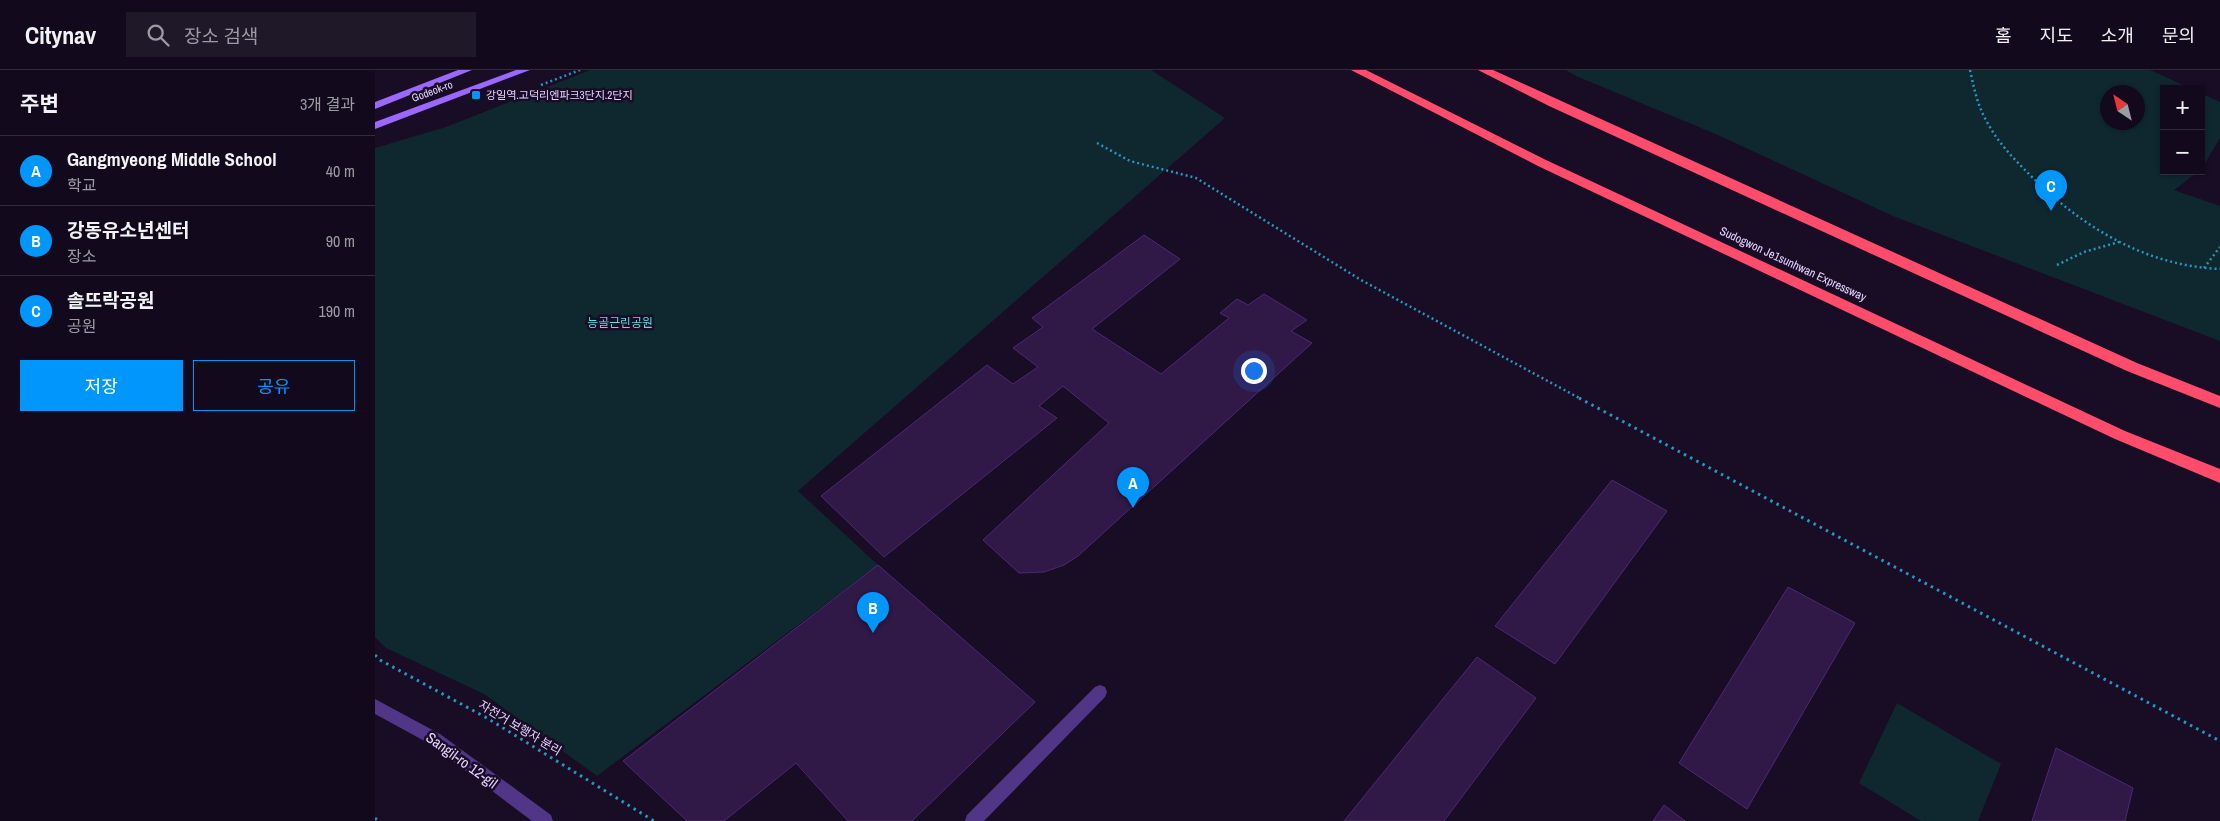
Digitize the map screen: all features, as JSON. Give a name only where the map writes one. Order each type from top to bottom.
[{"type":"highway","name":"Sudogwon Je1sunhwan Expressway","points":[[1357,70],[1542,163],[2120,435],[2220,476]]},
{"type":"highway","points":[[1484,70],[2132,367],[2220,402]]},
{"type":"highway","points":[[2120,435],[2220,483]]},
{"type":"main road","name":"Godeok-ro","points":[[375,106],[467,70]]},
{"type":"main road","name":"Godeok-ro","points":[[375,126],[525,70]]},
{"type":"street","points":[[973,821],[1099,692]]},
{"type":"street","name":"Sangil-ro 12-gil","points":[[375,706],[435,739],[545,821]]},
{"type":"path","points":[[1970,70],[1980,110],[2005,149],[2048,193],[2083,222],[2120,242],[2154,256],[2204,269],[2220,269]]},
{"type":"path","points":[[1097,143],[1130,161],[1196,178],[1370,285],[1754,493],[2220,740]]},
{"type":"path","points":[[2057,265],[2084,252],[2120,242]]},
{"type":"path","points":[[2204,269],[2220,247]]},
{"type":"path","name":"자전거 보행자 분리","points":[[375,654],[380,660],[487,718],[653,821]]},
{"type":"path","points":[[375,818],[378,821]]},
{"type":"green space","name":"능골근린공원","points":[[590,70],[1151,70],[1225,118],[798,491],[878,565],[597,776],[484,694],[386,648],[375,637],[375,148],[446,127]]},
{"type":"green space","points":[[1566,70],[2150,70],[2183,85],[2160,85],[2160,175],[2194,175],[2174,190],[2220,206],[2220,341],[1893,216],[1718,135],[1576,76]]},
{"type":"green space","points":[[2205,95],[2220,102],[2220,138],[2205,163]]},
{"type":"green space","points":[[1897,703],[2001,764],[1978,821],[1921,821],[1859,783]]},
{"type":"building","points":[[1144,235],[1180,259],[1092,329],[1161,374],[1229,318],[1220,313],[1237,299],[1248,305],[1264,294],[1307,320],[1291,331],[1312,343],[1078,556],[1064,565],[1044,572],[1019,573],[983,540],[1109,423],[1063,386],[1039,406],[1057,418],[884,557],[821,496],[987,365],[1013,384],[1038,367],[1013,348],[1043,327],[1032,318]]},
{"type":"building","points":[[1612,480],[1667,511],[1555,664],[1495,626]]},
{"type":"building","points":[[878,565],[1035,702],[912,821],[848,821],[796,763],[724,821],[687,821],[623,761]]},
{"type":"building","points":[[1788,587],[1855,623],[1747,809],[1679,763]]},
{"type":"building","points":[[1477,657],[1536,698],[1444,821],[1344,821]]},
{"type":"building","points":[[2056,748],[2133,788],[2125,821],[2032,821]]},
{"type":"building","points":[[1664,805],[1685,821],[1653,821]]},
{"type":"place","name":"강일역.고덕리엔파크3단지.2단지","points":[[476,95]]},
{"type":"place","name":"솔뜨락공원","points":[[2051,211]]},
{"type":"place","name":"Gangmyeong Middle School","points":[[1133,508]]},
{"type":"place","name":"강동유소년센터","points":[[873,633]]}]
